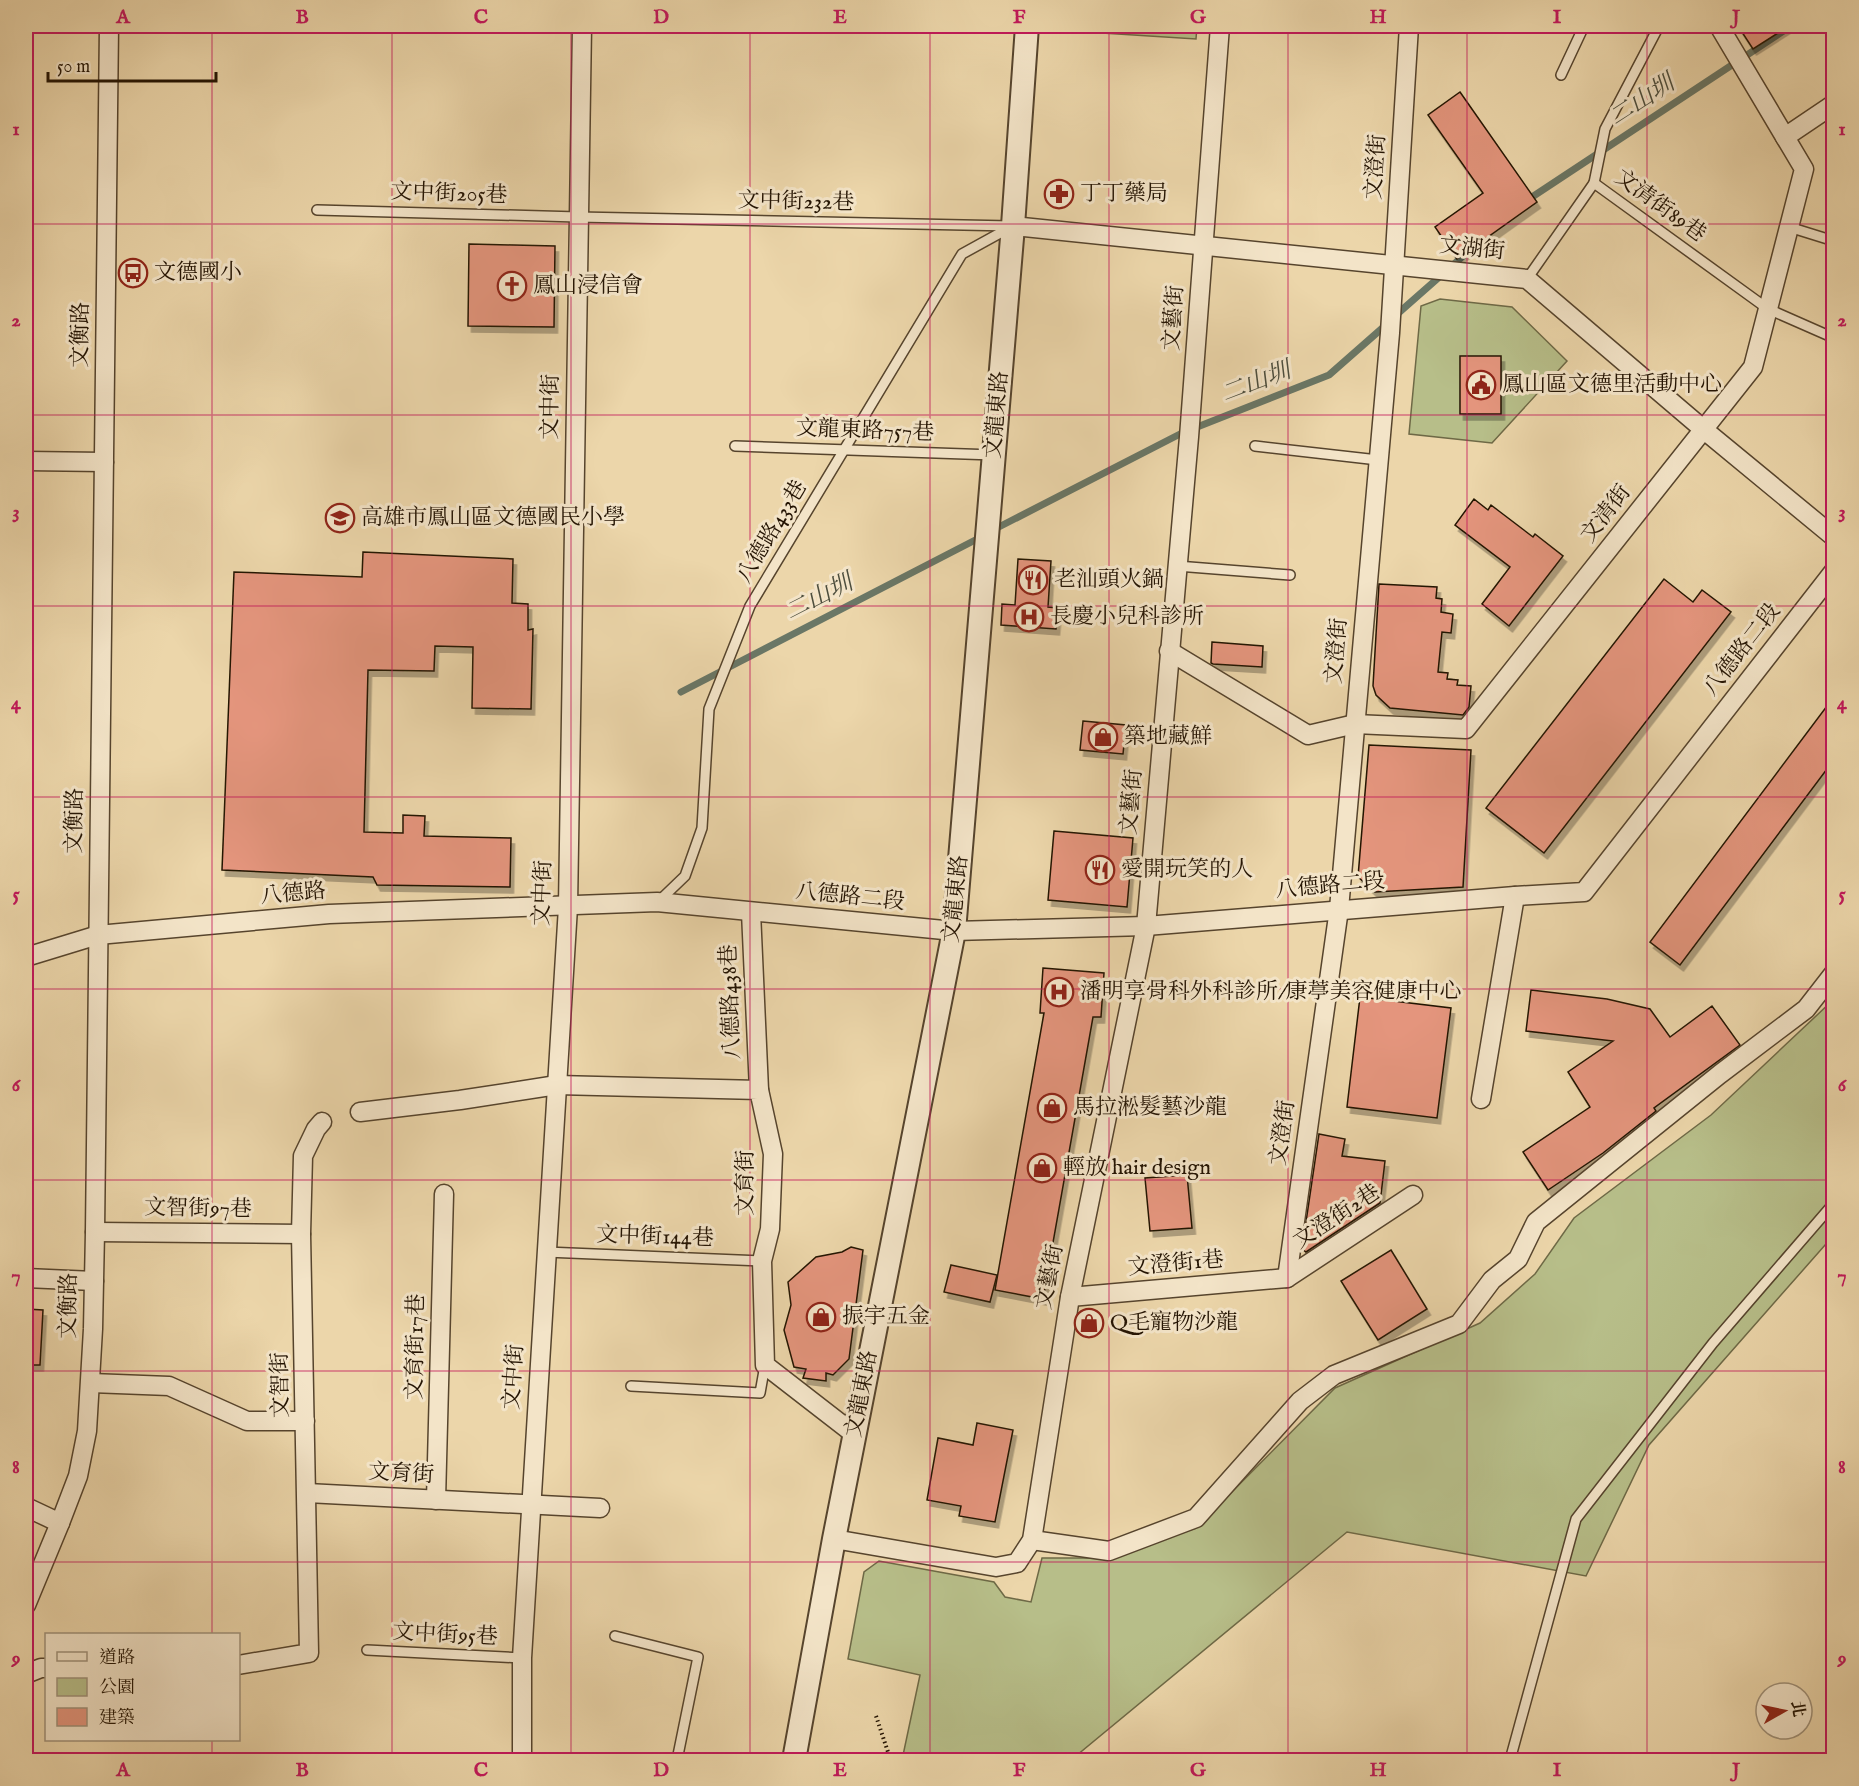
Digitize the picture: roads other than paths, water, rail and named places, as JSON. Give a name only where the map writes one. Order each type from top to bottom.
[{"type":"street","name":"文衡路","points":[[26,1605],[78,1476],[87,1431],[91,1383],[95,1232],[109,26]]},
{"type":"street","name":"文中街","points":[[522,1761],[522,1658],[568,907],[582,26]]},
{"type":"street","name":"文龍東路","points":[[794,1761],[854,1434],[954,931],[1013,226],[1027,26]]},
{"type":"street","name":"文藝街","points":[[834,1539],[996,1567],[1017,1563],[1032,1540],[1070,1297],[1146,926],[1191,414],[1220,26]]},
{"type":"street","name":"文澄街","points":[[1287,1278],[1339,909],[1390,333],[1409,26]]},
{"type":"street","name":"文清街","points":[[1169,651],[1308,735],[1355,723],[1466,729],[1753,367],[1804,169],[1719,26]]},
{"type":"street","points":[[1785,136],[1833,105]]},
{"type":"street","name":"文湖街","points":[[1013,226],[1527,279],[1833,537]]},
{"type":"street","points":[[26,461],[104,462]]},
{"type":"street","name":"八德路二段","points":[[568,907],[657,902],[954,931],[1146,926],[1339,909],[1584,892],[1833,571]]},
{"type":"street","points":[[1481,1099],[1515,896]]},
{"type":"street","name":"八德路","points":[[26,957],[98,935],[329,914],[568,907]]},
{"type":"street","name":"八德路438巷","points":[[751,912],[759,1090]]},
{"type":"street","points":[[1032,1540],[1109,1551],[1196,1518],[1300,1401],[1334,1375],[1460,1324],[1492,1280],[1518,1259],[1536,1222],[1720,1074],[1806,1009],[1833,973]]},
{"type":"street","points":[[360,1113],[557,1085],[759,1090]]},
{"type":"street","name":"文育街","points":[[759,1090],[773,1154],[770,1230],[762,1261],[765,1365]]},
{"type":"street","name":"文智街","points":[[240,1665],[309,1653],[301,1234],[303,1156],[316,1129],[322,1122]]},
{"type":"street","name":"文育街17巷","points":[[436,1500],[444,1194]]},
{"type":"street","name":"文澄街2巷","points":[[1287,1278],[1413,1195]]},
{"type":"street","name":"文智街97巷","points":[[95,1232],[301,1234]]},
{"type":"street","points":[[26,1278],[94,1281]]},
{"type":"street","name":"文澄街1巷","points":[[1070,1297],[1287,1278]]},
{"type":"street","points":[[765,1365],[854,1434]]},
{"type":"street","points":[[91,1383],[169,1386],[247,1421],[305,1421]]},
{"type":"street","name":"文育街","points":[[306,1492],[600,1508]]},
{"type":"street","points":[[26,1507],[60,1523]]},
{"type":"street","points":[[26,1674],[45,1668]]},
{"type":"lane","points":[[1561,75],[1584,26]]},
{"type":"lane","points":[[1594,183],[1605,129],[1659,26]]},
{"type":"lane","name":"文清街89巷","points":[[1527,279],[1594,183],[1768,309],[1833,338]]},
{"type":"lane","name":"文中街205巷","points":[[317,210],[578,217]]},
{"type":"lane","name":"文中街232巷","points":[[578,217],[1013,226]]},
{"type":"lane","name":"八德路433巷","points":[[657,902],[685,876],[702,828],[710,709],[750,606],[962,254],[1013,226]]},
{"type":"lane","points":[[1789,227],[1833,241]]},
{"type":"lane","name":"文龍東路757巷","points":[[735,446],[994,455]]},
{"type":"lane","points":[[1255,446],[1378,460]]},
{"type":"lane","points":[[1177,566],[1290,575]]},
{"type":"lane","points":[[1510,1761],[1575,1519],[1713,1343],[1833,1203]]},
{"type":"lane","name":"文中街144巷","points":[[546,1252],[762,1261]]},
{"type":"lane","points":[[631,1386],[760,1393],[765,1365]]},
{"type":"lane","points":[[615,1636],[698,1657],[677,1761]]},
{"type":"lane","name":"文中街95巷","points":[[367,1650],[522,1658]]},
{"type":"waterway","name":"二山圳","points":[[1526,201],[1791,26]]},
{"type":"waterway","name":"二山圳","points":[[1395,316],[1479,242]]},
{"type":"waterway","name":"二山圳","points":[[993,530],[1182,433],[1329,375],[1387,324]]},
{"type":"waterway","name":"二山圳","points":[[681,692],[983,536]]},
{"type":"place","name":"丁丁藥局","points":[[1059,194]]},
{"type":"place","name":"文德國小","points":[[133,273]]},
{"type":"place","name":"鳳山浸信會","points":[[512,286]]},
{"type":"place","name":"鳳山區文德里活動中心","points":[[1481,385]]},
{"type":"place","name":"高雄市鳳山區文德國民小學","points":[[340,518]]},
{"type":"place","name":"老汕頭火鍋","points":[[1033,580]]},
{"type":"place","name":"長慶小兒科診所","points":[[1029,617]]},
{"type":"place","name":"築地藏鮮","points":[[1103,737]]},
{"type":"place","name":"愛開玩笑的人","points":[[1100,870]]},
{"type":"place","name":"潘明享骨科外科診所/康葶美容健康中心","points":[[1059,992]]},
{"type":"place","name":"馬拉淞髮藝沙龍","points":[[1052,1108]]},
{"type":"place","name":"輕放 hair design","points":[[1042,1168]]},
{"type":"place","name":"振宇五金","points":[[821,1317]]},
{"type":"place","name":"Q毛寵物沙龍","points":[[1089,1323]]}]
